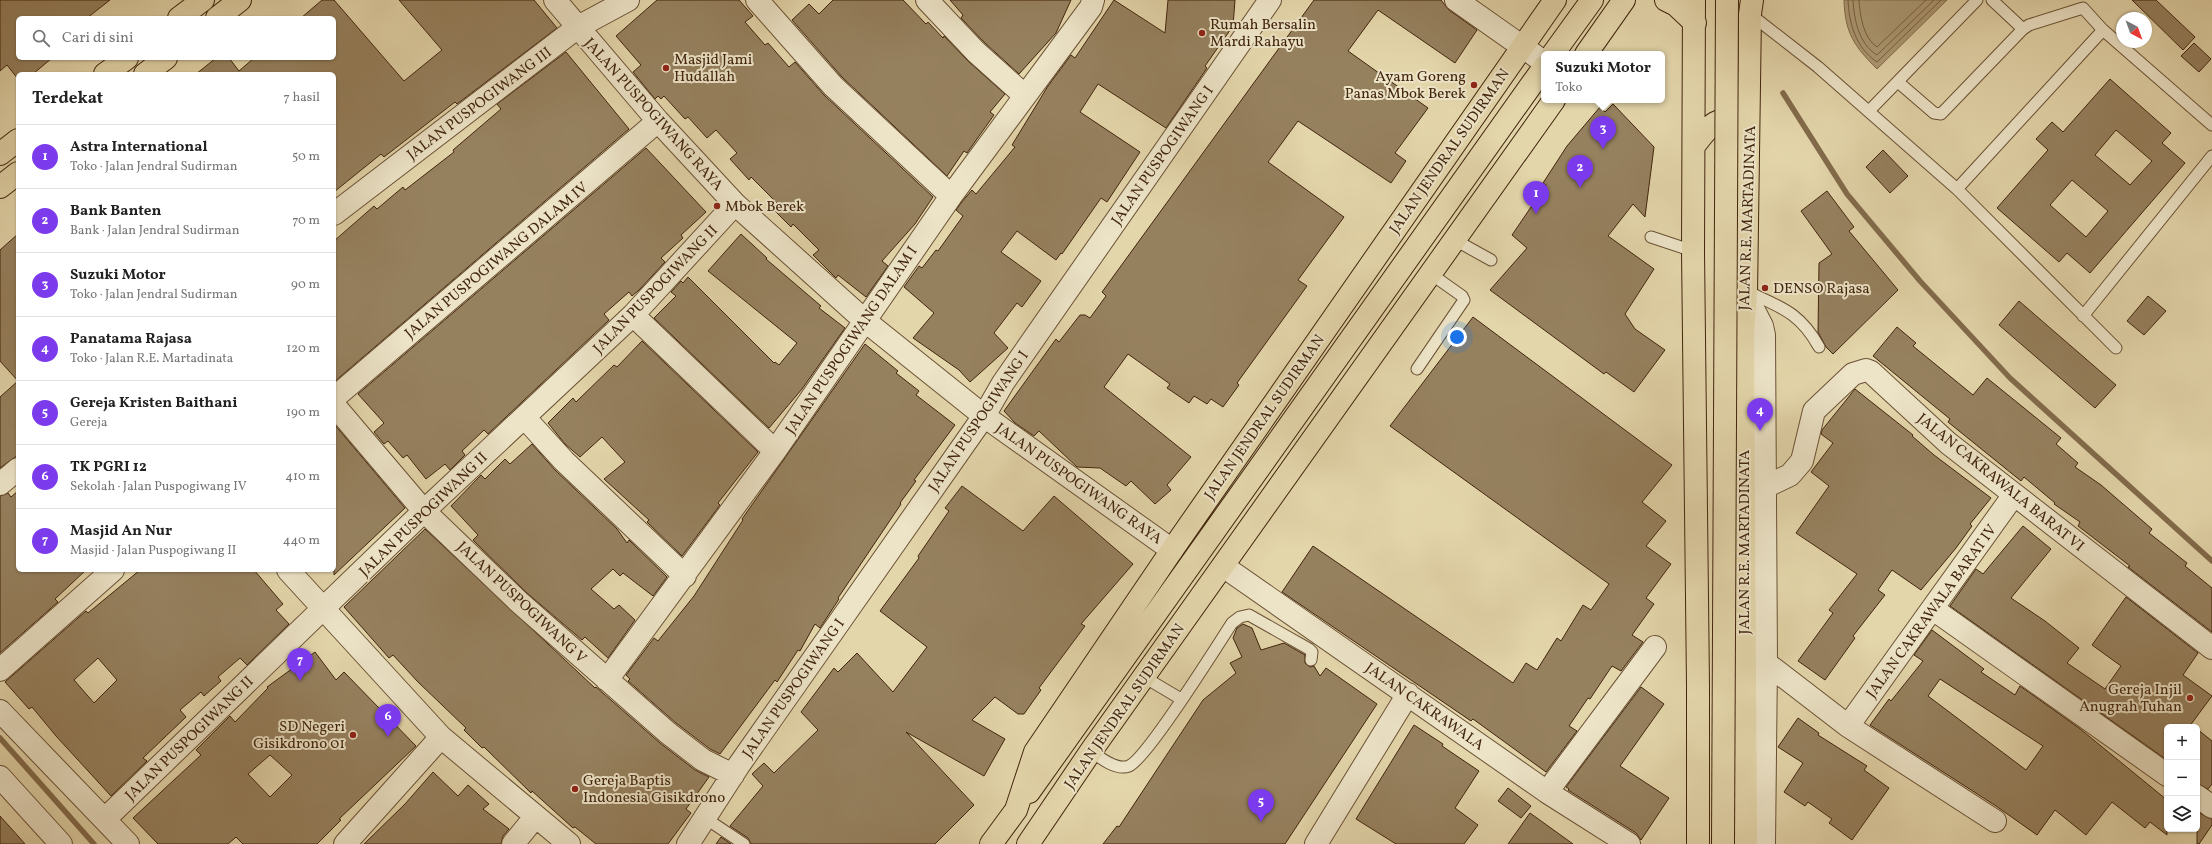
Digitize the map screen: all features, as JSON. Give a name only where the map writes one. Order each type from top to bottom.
[{"type":"highway","points":[[182,16],[203,0]]},
{"type":"highway","points":[[220,16],[240,0]]},
{"type":"highway","name":"JALAN JENDRAL SUDIRMAN","points":[[992,844],[1016,810],[1035,752],[1172,550],[1555,0]]},
{"type":"highway","points":[[1556,51],[1592,0]]},
{"type":"highway","points":[[1588,51],[1624,0]]},
{"type":"highway","points":[[1666,0],[1676,6],[1695,22]]},
{"type":"highway","points":[[1694,0],[1693,251],[1698,685],[1698,844]]},
{"type":"highway","points":[[1723,844],[1727,0]]},
{"type":"highway","name":"JALAN R.E. MARTADINATA","points":[[1746,844],[1743,377],[1750,135],[1751,7]]},
{"type":"highway","points":[[108,72],[124,60]]},
{"type":"highway","points":[[148,72],[163,60]]},
{"type":"highway","points":[[1016,810],[1541,71]]},
{"type":"highway","name":"JALAN JENDRAL SUDIRMAN","points":[[1028,844],[1091,751],[1552,103]]},
{"type":"highway","points":[[1694,146],[1707,128],[1715,122],[1725,120],[1735,121],[1743,126],[1750,135]]},
{"type":"highway","points":[[0,154],[16,142]]},
{"type":"highway","points":[[0,188],[16,175]]},
{"type":"street","name":"JALAN PUSPOGIWANG RAYA","points":[[555,0],[658,121],[735,204],[864,320],[984,416],[1172,550]]},
{"type":"street","name":"JALAN PUSPOGIWANG III","points":[[336,212],[578,27],[628,0]]},
{"type":"street","points":[[757,0],[833,86],[951,196]]},
{"type":"street","points":[[927,0],[976,52],[1024,95]]},
{"type":"street","name":"JALAN PUSPOGIWANG DALAM I","points":[[607,680],[685,576],[775,451],[951,196],[1024,95],[1086,13],[1093,0]]},
{"type":"street","name":"JALAN PUSPOGIWANG I","points":[[688,844],[732,775],[984,416],[1003,383],[1270,0]]},
{"type":"street","points":[[1456,0],[1541,60]]},
{"type":"street","name":"JALAN PUSPOGIWANG DALAM IV","points":[[336,396],[658,121]]},
{"type":"street","name":"JALAN PUSPOGIWANG II","points":[[104,819],[324,609],[424,511],[525,418],[633,315],[735,204]]},
{"type":"street","points":[[1746,293],[1762,326],[1764,335],[1766,663],[1764,844]]},
{"type":"street","points":[[633,315],[775,451]]},
{"type":"street","name":"JALAN CAKRAWALA BARAT VI","points":[[1765,487],[1790,474],[1802,461],[1814,411],[1853,374],[1866,370],[1871,372],[1948,443],[2013,496],[2212,648]]},
{"type":"street","name":"JALAN PUSPOGIWANG V","points":[[336,406],[424,511],[519,602],[668,733],[703,760],[732,775]]},
{"type":"street","points":[[525,418],[580,477],[685,576]]},
{"type":"street","points":[[0,484],[16,471]]},
{"type":"street","name":"JALAN CAKRAWALA BARAT IV","points":[[1848,726],[2013,496]]},
{"type":"street","name":"JALAN CAKRAWALA","points":[[1223,566],[1547,792],[1629,844]]},
{"type":"street","points":[[0,670],[111,572]]},
{"type":"street","points":[[290,572],[441,737],[569,844]]},
{"type":"street","points":[[1933,609],[2164,773]]},
{"type":"street","points":[[1547,792],[1655,647]]},
{"type":"street","points":[[1766,663],[1848,726],[1995,821]]},
{"type":"street","points":[[1316,844],[1408,694]]},
{"type":"street","points":[[0,710],[128,844]]},
{"type":"street","points":[[345,844],[441,737]]},
{"type":"street","points":[[0,776],[61,844]]},
{"type":"street","points":[[2200,798],[2212,807]]},
{"type":"street","points":[[513,844],[535,817]]},
{"type":"lane","points":[[1869,112],[1977,0]]},
{"type":"lane","points":[[1992,0],[2023,29]]},
{"type":"lane","points":[[1751,7],[1957,190],[2116,348]]},
{"type":"lane","points":[[1898,82],[1934,113],[1941,114],[2023,29],[2029,25],[2083,8],[2103,30],[2212,125]]},
{"type":"lane","points":[[1957,190],[2103,30]]},
{"type":"lane","points":[[2083,316],[2212,156]]},
{"type":"lane","points":[[1651,237],[1693,251]]},
{"type":"lane","points":[[1455,240],[1491,260]]},
{"type":"lane","points":[[1417,369],[1464,300],[1462,296],[1431,274]]},
{"type":"lane","points":[[1746,293],[1793,314],[1812,333],[1819,347]]},
{"type":"lane","points":[[1091,751],[1108,762],[1122,767],[1129,766],[1143,754],[1232,623],[1240,617],[1249,615],[1309,649],[1312,652],[1311,660]]},
{"type":"lane","points":[[1144,677],[1181,698]]},
{"type":"lane","points":[[705,818],[744,844]]},
{"type":"water","points":[[1844,0],[1947,0],[1877,69],[1862,53],[1852,38],[1846,21]]},
{"type":"building","points":[[0,0],[110,0],[90,16],[16,16],[16,60],[50,60],[35,72],[16,72],[16,76],[7,65],[0,71]]},
{"type":"building","points":[[322,0],[334,0],[404,81],[442,50],[399,0],[534,0],[557,28],[457,104],[455,102],[384,157],[381,154],[336,190],[336,72],[198,72],[214,60],[231,60],[239,71],[252,60],[336,60],[336,16],[303,16]]},
{"type":"building","points":[[657,0],[739,0],[753,16],[745,22],[765,45],[768,43],[789,67],[795,62],[824,95],[933,197],[915,224],[882,261],[888,266],[866,297],[838,275],[836,278],[813,255],[819,250],[793,224],[791,227],[772,208],[777,203],[751,177],[749,180],[730,159],[737,153],[716,130],[707,138],[688,117],[685,119],[664,96],[661,99],[658,96],[655,99],[633,72],[641,65],[616,36]]},
{"type":"building","points":[[833,0],[903,0],[926,24],[928,22],[943,38],[944,36],[968,61],[1005,94],[990,112],[994,115],[967,153],[964,151],[947,176],[842,77],[792,20],[809,4],[819,14]]},
{"type":"building","points":[[950,0],[1071,0],[1056,33],[1019,74],[985,43],[961,18],[963,15]]},
{"type":"building","points":[[1114,0],[1165,33],[1168,0],[1235,0],[1233,26],[1205,66],[1207,68],[1166,128],[1098,84],[1080,112],[1140,152],[1107,202],[1101,198],[1062,254],[1061,253],[1056,260],[1017,231],[1001,252],[1041,281],[1022,307],[1017,303],[994,333],[1008,348],[970,382],[959,370],[913,338],[934,313],[904,287],[919,266],[922,268],[936,250],[938,251],[963,216],[956,210],[961,203],[972,190],[976,194],[1015,147],[1012,145],[1048,86],[1071,55],[1075,58]]},
{"type":"building","points":[[1314,0],[1441,0],[1449,10],[1477,30],[1455,63],[1378,10],[1348,51],[1428,108],[1395,153],[1406,161],[1391,183],[1298,121],[1268,162],[1344,217],[1298,280],[1307,286],[1237,383],[1239,385],[1223,407],[1211,399],[1207,404],[1194,396],[1189,403],[1167,388],[1170,384],[1128,354],[1104,387],[1191,457],[1167,485],[1171,490],[1155,504],[1131,481],[1126,486],[1100,468],[1077,467],[1039,431],[1034,436],[1015,423],[1004,411],[1056,339],[1059,342],[1080,315],[1085,315],[1090,318],[1106,296],[1102,292]]},
{"type":"building","points":[[2132,0],[2156,0],[2195,37],[2183,50],[2152,20],[2152,12],[2144,12]]},
{"type":"building","points":[[2194,43],[2211,59],[2199,72],[2181,56]]},
{"type":"building","points":[[566,52],[629,129],[336,380],[336,239],[374,206],[377,209],[403,187],[405,190],[454,152],[453,150],[501,109],[497,104]]},
{"type":"building","points":[[2110,79],[2171,133],[2162,143],[2185,163],[2090,273],[2067,253],[2059,262],[1997,208],[2048,150],[2036,139],[2052,122],[2063,132]],"holes":[[[2116,130],[2152,161],[2130,185],[2095,155]],[[2072,180],[2108,211],[2086,237],[2050,205]]]},
{"type":"building","points":[[1613,104],[1654,147],[1645,217],[1633,204],[1608,236],[1654,269],[1625,314],[1635,329],[1665,350],[1634,392],[1606,372],[1604,374],[1490,290],[1527,248],[1512,235],[1546,185],[1543,183],[1567,146],[1600,107],[1605,112]]},
{"type":"building","points":[[646,148],[706,212],[681,235],[683,238],[661,258],[665,262],[639,290],[632,296],[629,292],[604,314],[609,320],[488,434],[484,430],[462,451],[465,455],[450,470],[445,464],[426,479],[407,455],[403,458],[388,441],[384,444],[374,432],[384,423],[358,394]]},
{"type":"building","points":[[1883,150],[1908,176],[1890,193],[1866,167]]},
{"type":"building","points":[[1827,191],[1854,227],[1849,231],[1898,290],[1833,354],[1826,347],[1818,332],[1819,263],[1832,254],[1801,211]]},
{"type":"building","points":[[741,234],[767,258],[766,259],[821,306],[819,308],[845,328],[802,389],[769,428],[654,318],[676,296],[671,292],[681,281],[683,283],[688,277],[774,363],[775,362],[779,365],[797,343],[708,271]]},
{"type":"building","points":[[16,236],[16,379],[0,361],[0,250]]},
{"type":"building","points":[[2148,296],[2166,311],[2144,335],[2127,321]]},
{"type":"building","points":[[2019,301],[2116,385],[2095,408],[1999,325]]},
{"type":"building","points":[[1473,317],[1672,465],[1642,502],[1666,521],[1646,546],[1671,564],[1646,598],[1654,604],[1632,635],[1643,642],[1621,671],[1612,666],[1590,699],[1588,698],[1569,726],[1577,731],[1546,772],[1473,719],[1471,721],[1282,592],[1313,546],[1513,683],[1526,663],[1537,670],[1557,638],[1561,641],[1583,605],[1591,610],[1609,584],[1390,426]]},
{"type":"building","points":[[1897,327],[1916,343],[1913,346],[1973,395],[1987,378],[2061,438],[2056,444],[2078,463],[2075,467],[2101,485],[2152,529],[2149,533],[2187,563],[2185,566],[2212,588],[2212,632],[2078,526],[2080,522],[2054,504],[2055,503],[2024,477],[2021,481],[1948,422],[1950,419],[1873,356]]},
{"type":"building","points":[[642,341],[758,452],[718,503],[720,505],[682,556],[647,522],[649,520],[604,479],[625,462],[602,437],[580,457],[565,444],[548,423],[573,398],[576,402],[614,365],[617,367]]},
{"type":"building","points":[[865,344],[898,371],[896,373],[919,391],[916,395],[955,425],[914,480],[916,481],[900,503],[901,504],[838,598],[839,599],[820,628],[815,624],[800,651],[798,650],[777,682],[775,680],[720,754],[710,749],[676,723],[628,681],[630,679],[626,675],[654,638],[658,641],[694,596],[743,520],[742,519]]},
{"type":"building","points":[[16,383],[16,456],[0,468],[0,397]]},
{"type":"building","points":[[1855,389],[1913,435],[1912,436],[1934,455],[1991,498],[1970,524],[1972,526],[1956,548],[1921,590],[1892,570],[1878,590],[1885,595],[1853,636],[1855,638],[1825,680],[1798,661],[1833,613],[1829,610],[1857,574],[1796,533],[1829,486],[1811,472],[1833,443],[1821,434],[1822,430]]},
{"type":"building","points":[[336,426],[405,508],[334,575],[334,572],[336,572]]},
{"type":"building","points":[[532,444],[555,470],[617,529],[627,543],[629,540],[667,577],[653,596],[623,573],[620,576],[613,569],[591,589],[614,609],[619,605],[635,620],[608,658],[585,637],[582,640],[527,593],[473,540],[478,535],[451,506],[481,475],[485,479],[505,459],[510,464]]},
{"type":"building","points":[[962,486],[1023,531],[1054,496],[1133,564],[1081,624],[1085,626],[1039,688],[1041,690],[1024,714],[1018,714],[995,697],[972,720],[1005,739],[984,776],[906,732],[974,805],[935,844],[751,844],[748,838],[730,826],[763,786],[752,774],[764,763],[774,773],[818,730],[801,712],[834,668],[838,672],[857,653],[893,692],[927,647],[880,611],[919,558],[918,556],[949,511],[945,508]]},
{"type":"building","points":[[8,493],[11,497],[16,493],[16,572],[84,572],[55,599],[58,602],[0,653],[0,496]]},
{"type":"building","points":[[2023,526],[2051,549],[2011,598],[2045,621],[2079,648],[2067,663],[2105,689],[2121,666],[2092,645],[2126,597],[2198,653],[2183,675],[2212,696],[2191,724],[2164,724],[2164,758],[1950,606],[1976,569],[1983,574]]},
{"type":"building","points":[[425,529],[595,688],[596,687],[660,743],[695,770],[709,777],[686,809],[691,813],[668,844],[596,844],[575,827],[573,828],[532,791],[531,793],[484,747],[482,748],[464,730],[466,728],[418,682],[393,655],[389,658],[344,607]]},
{"type":"building","points":[[138,572],[256,572],[283,604],[276,610],[289,624],[247,665],[240,658],[218,677],[221,681],[204,696],[201,692],[180,710],[186,717],[143,758],[147,761],[111,796],[56,736],[32,707],[29,709],[5,682],[86,611],[88,613]],"holes":[[[98,658],[117,680],[94,703],[74,680]]]},
{"type":"building","points":[[1243,624],[1252,628],[1261,650],[1284,643],[1305,655],[1305,663],[1310,667],[1314,666],[1320,676],[1326,668],[1377,704],[1285,844],[1103,844],[1117,826],[1119,827],[1203,700],[1236,673],[1230,663],[1242,657],[1233,638],[1237,628]]},
{"type":"building","points":[[1932,630],[1984,669],[1981,672],[2015,695],[2020,686],[2079,728],[2164,798],[2164,832],[2167,832],[2167,835],[2150,822],[2145,828],[2112,802],[2086,835],[2055,810],[2037,835],[1996,806],[1870,725],[1889,699],[1891,701],[1923,661],[1914,655]],"holes":[[[1940,679],[2043,746],[2026,770],[1928,696]]]},
{"type":"building","points":[[315,652],[336,680],[344,672],[416,746],[339,819],[341,820],[317,844],[243,844],[236,837],[228,844],[158,844],[133,818],[201,755],[196,750],[230,716],[235,722],[268,688],[267,687]],"holes":[[[270,755],[292,775],[270,797],[248,774]]]},
{"type":"building","points":[[1641,687],[1664,704],[1620,766],[1669,798],[1641,840],[1636,833],[1568,790],[1569,789],[1566,787]]},
{"type":"building","points":[[1798,718],[1819,733],[1818,735],[1867,766],[1864,770],[1889,788],[1852,840],[1829,823],[1832,819],[1808,802],[1805,806],[1784,792],[1803,763],[1778,747]]},
{"type":"building","points":[[1414,725],[1443,744],[1442,746],[1479,771],[1455,808],[1478,825],[1464,844],[1396,844],[1356,819]]},
{"type":"building","points":[[2200,731],[2212,741],[2212,784],[2208,789],[2200,785]]},
{"type":"building","points":[[433,772],[458,796],[468,785],[489,804],[483,809],[509,829],[503,836],[501,844],[364,844],[405,804]]},
{"type":"building","points":[[1508,788],[1531,806],[1521,818],[1498,801]]},
{"type":"building","points":[[1530,813],[1573,844],[1508,844]]},
{"type":"building","points":[[2200,813],[2212,819],[2212,825],[2199,844],[2197,844],[2197,832],[2200,832]]},
{"type":"building","points":[[0,816],[18,836],[25,844],[0,844]]},
{"type":"building","points":[[721,837],[731,844],[716,844]]},
{"type":"waterway","points":[[1783,93],[1847,194],[1920,281],[2010,378],[2212,561]]},
{"type":"waterway","points":[[0,738],[94,844]]},
{"type":"place","name":"Rumah Bersalin Mardi Rahayu","points":[[1202,33]]},
{"type":"place","name":"Masjid Jami Hudallah","points":[[666,68]]},
{"type":"place","name":"Ayam Goreng Panas Mbok Berek","points":[[1474,85]]},
{"type":"place","name":"Suzuki Motor","points":[[1603,149]]},
{"type":"place","name":"Bank Banten","points":[[1580,188]]},
{"type":"place","name":"Mbok Berek","points":[[717,206]]},
{"type":"place","name":"Astra International","points":[[1536,214]]},
{"type":"place","name":"DENSO Rajasa","points":[[1765,288]]},
{"type":"place","name":"Panatama Rajasa","points":[[1760,431]]},
{"type":"place","name":"Masjid An Nur","points":[[300,681]]},
{"type":"place","name":"Gereja Injil Anugrah Tuhan","points":[[2190,698]]},
{"type":"place","name":"SD Negeri Gisikdrono 01","points":[[353,735]]},
{"type":"place","name":"TK PGRI 12","points":[[388,737]]},
{"type":"place","name":"Gereja Baptis Indonesia Gisikdrono","points":[[575,789]]},
{"type":"place","name":"Gereja Kristen Baithani","points":[[1261,822]]}]
